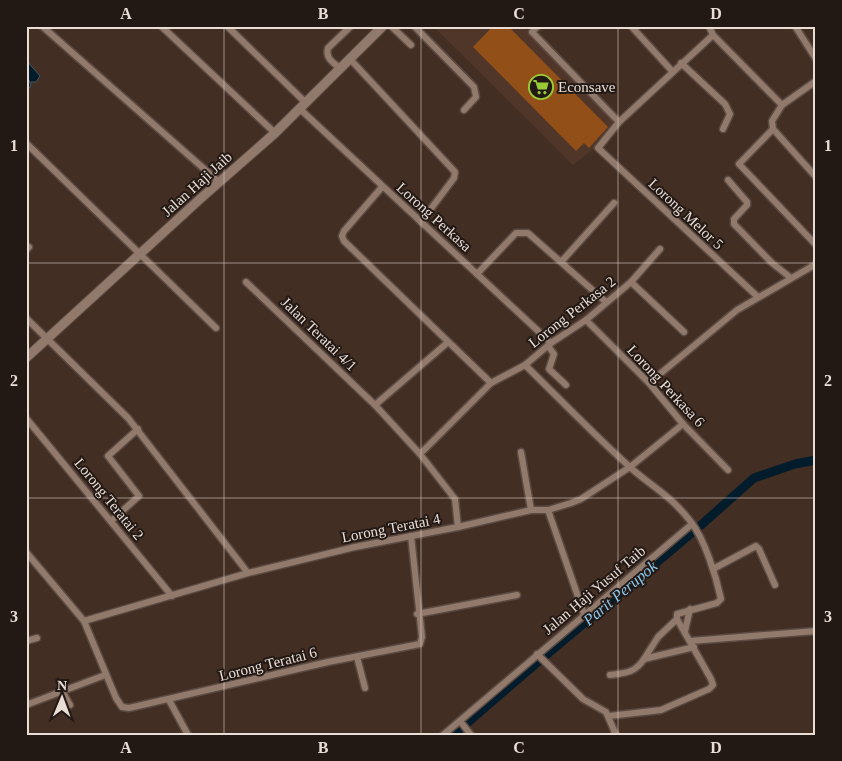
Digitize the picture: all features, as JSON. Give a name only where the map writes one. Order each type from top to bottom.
[{"type":"street","points":[[42,26],[219,182]]},
{"type":"street","points":[[161,26],[275,133]]},
{"type":"street","name":"Lorong Perkasa","points":[[227,26],[382,188],[477,274],[549,345]]},
{"type":"street","points":[[341,69],[328,58],[326,53],[328,48],[351,26]]},
{"type":"street","name":"Jalan Haji Jaib","points":[[26,358],[275,133],[383,26]]},
{"type":"street","points":[[391,26],[411,45]]},
{"type":"street","points":[[414,26],[477,91],[476,97],[464,110]]},
{"type":"street","points":[[538,26],[532,32],[619,122],[713,35]]},
{"type":"street","points":[[631,26],[672,71]]},
{"type":"street","points":[[709,26],[713,35],[782,105]]},
{"type":"street","points":[[795,26],[816,59]]},
{"type":"street","points":[[350,60],[455,172],[454,178],[421,222]]},
{"type":"street","points":[[681,63],[725,104],[730,114],[723,129]]},
{"type":"street","points":[[816,81],[782,105],[773,116],[773,129],[816,177]]},
{"type":"street","name":"Lorong Melor 5","points":[[619,122],[598,148],[758,298]]},
{"type":"street","points":[[773,129],[739,164],[816,245]]},
{"type":"street","points":[[26,143],[216,328]]},
{"type":"street","points":[[728,180],[747,202],[747,205],[734,219],[734,224],[772,263],[791,278]]},
{"type":"street","points":[[382,188],[344,231],[342,236],[344,241],[490,383]]},
{"type":"street","points":[[562,261],[614,202]]},
{"type":"street","points":[[477,274],[516,233],[522,231],[528,233],[562,261],[606,302]]},
{"type":"street","name":"Lorong Perkasa 2","points":[[420,454],[490,383],[525,365],[549,345],[586,320],[631,282],[660,249]]},
{"type":"street","points":[[649,384],[729,317],[816,264]]},
{"type":"street","name":"Jalan Teratai 4/1","points":[[246,282],[375,405],[420,454],[455,499],[458,527]]},
{"type":"street","points":[[631,282],[684,332]]},
{"type":"street","points":[[26,318],[90,378],[138,430],[248,573]]},
{"type":"street","name":"Lorong Perkasa 6","points":[[586,320],[649,384],[682,424],[728,470]]},
{"type":"street","points":[[375,405],[447,343]]},
{"type":"street","points":[[549,345],[554,354],[549,369],[566,385]]},
{"type":"street","points":[[525,365],[630,467],[673,500],[692,524],[712,569],[721,600],[717,603],[677,614],[677,619],[658,637],[639,667],[631,672],[610,675]]},
{"type":"street","name":"Lorong Teratai 2","points":[[26,418],[172,596]]},
{"type":"street","name":"Lorong Teratai 4","points":[[84,621],[248,573],[531,510],[548,510],[581,500],[630,467],[682,424]]},
{"type":"street","points":[[111,521],[139,496],[108,456],[138,430]]},
{"type":"street","points":[[521,452],[531,510]]},
{"type":"street","points":[[548,510],[584,614]]},
{"type":"street","name":"Jalan Haji Yusuf Taib","points":[[443,735],[692,524]]},
{"type":"street","points":[[411,536],[417,614],[517,595]]},
{"type":"street","points":[[712,569],[756,546],[760,549],[775,585]]},
{"type":"street","points":[[26,552],[84,621],[105,675],[26,705]]},
{"type":"street","points":[[685,632],[690,609]]},
{"type":"street","name":"Lorong Teratai 6","points":[[105,675],[122,708],[129,708],[420,644],[422,637],[417,614]]},
{"type":"street","points":[[609,716],[661,710],[709,689],[713,685],[677,619]]},
{"type":"street","points":[[644,659],[692,644],[816,631]]},
{"type":"street","points":[[26,641],[38,638]]},
{"type":"street","points":[[537,654],[583,699],[601,707],[609,716],[616,735]]},
{"type":"street","points":[[357,657],[365,688]]},
{"type":"street","points":[[62,691],[70,705]]},
{"type":"street","points":[[169,700],[188,735]]},
{"type":"street","points":[[460,721],[471,735]]},
{"type":"shaded area","points":[[433,26],[524,26],[615,122],[596,147],[573,165]]},
{"type":"water","points":[[26,60],[40,76],[36,82],[31,82],[30,88],[27,86],[30,82],[26,75]]},
{"type":"building","name":"Econsave","points":[[493,26],[508,26],[608,127],[589,148],[584,143],[576,151],[473,47]]},
{"type":"waterway","name":"Parit Perupok","points":[[700,526],[754,478],[795,464],[816,460]]},
{"type":"waterway","name":"Parit Perupok","points":[[546,655],[694,531]]},
{"type":"waterway","name":"Parit Perupok","points":[[467,723],[540,660]]},
{"type":"waterway","name":"Parit Perupok","points":[[454,735],[461,728]]},
{"type":"place","name":"Econsave","points":[[541,87]]}]
